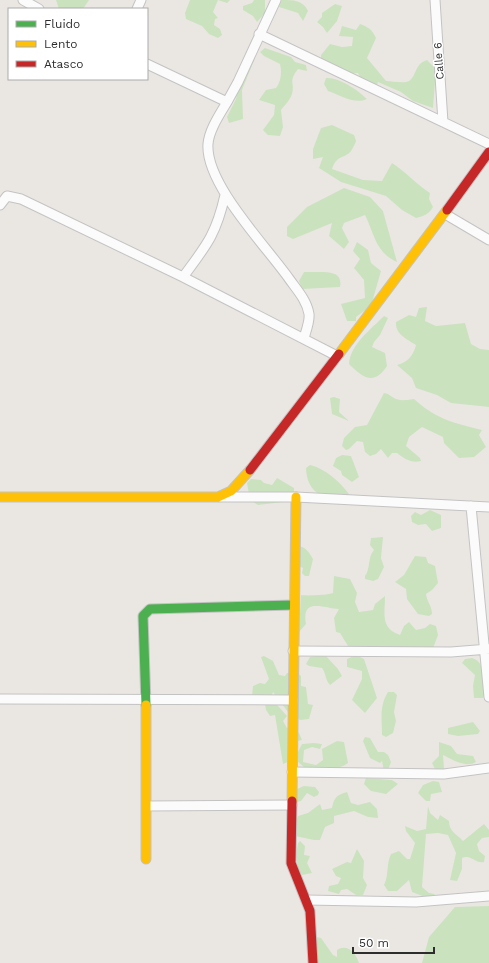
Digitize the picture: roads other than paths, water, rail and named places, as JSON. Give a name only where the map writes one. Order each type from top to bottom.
[{"type":"street","points":[[23,0],[37,8]]},
{"type":"street","points":[[276,0],[208,142],[208,152],[213,168],[225,195],[277,261],[306,304],[310,316],[304,338]]},
{"type":"street","name":"Calle 6","points":[[435,0],[443,122]]},
{"type":"street","points":[[259,34],[489,144]]},
{"type":"street","points":[[148,64],[227,102]]},
{"type":"street","points":[[218,497],[231,491],[241,482],[445,214],[489,152]]},
{"type":"street","points":[[183,277],[204,251],[212,236],[219,221],[225,195]]},
{"type":"street","points":[[0,205],[7,196],[21,199],[183,277],[338,356]]},
{"type":"street","points":[[445,214],[489,240]]},
{"type":"street","points":[[0,497],[296,497],[489,507]]},
{"type":"street","points":[[296,497],[293,651],[292,863],[310,911],[313,963]]},
{"type":"street","points":[[471,506],[487,649],[489,697]]},
{"type":"street","points":[[146,859],[147,806],[144,616],[150,609],[294,605]]},
{"type":"street","points":[[293,651],[451,652],[487,649]]},
{"type":"street","points":[[0,699],[293,700]]},
{"type":"street","points":[[292,772],[444,774],[489,768]]},
{"type":"street","points":[[147,806],[292,805]]},
{"type":"street","points":[[306,900],[416,902],[489,896]]}]
